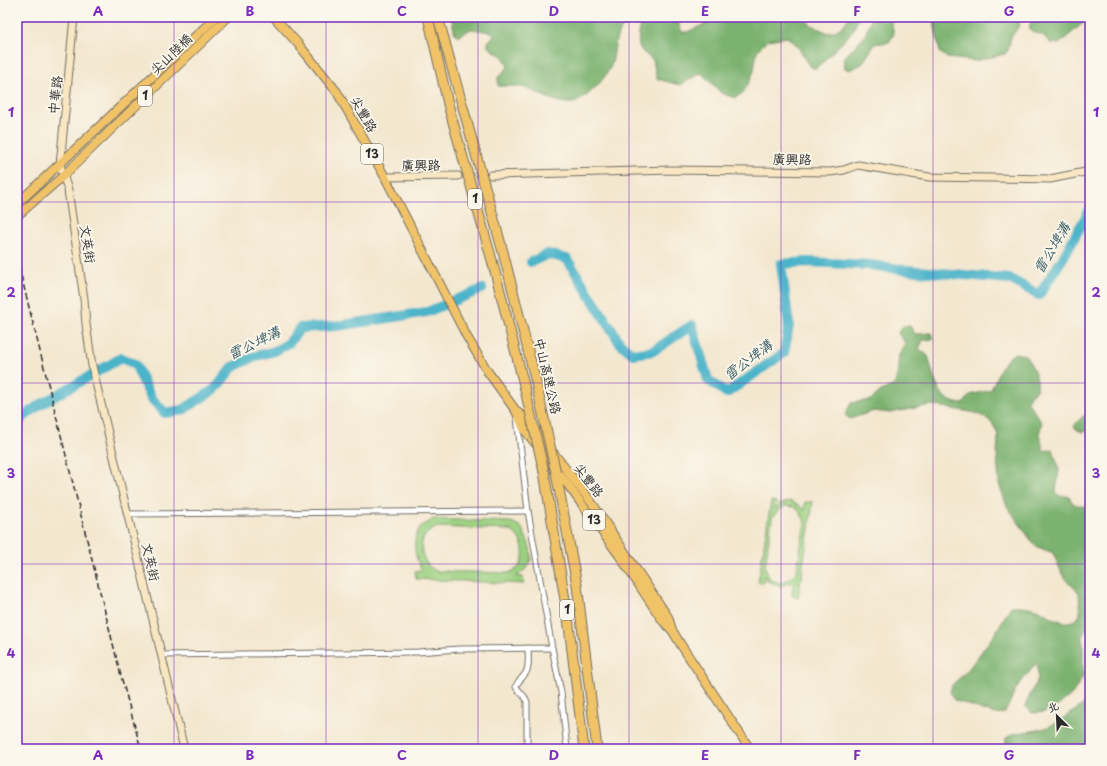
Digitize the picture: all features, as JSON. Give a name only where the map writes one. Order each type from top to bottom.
[{"type":"highway","name":"中山高速公路","points":[[428,17],[449,108],[493,264],[544,472],[568,618],[584,749]]},
{"type":"highway","name":"中山高速公路","points":[[438,17],[503,252],[535,378],[556,473],[577,585],[596,749]]},
{"type":"main road","name":"尖山陸橋","points":[[60,165],[216,17]]},
{"type":"main road","name":"尖山陸橋","points":[[62,176],[228,17]]},
{"type":"main road","name":"尖豐路","points":[[277,18],[337,92],[385,177],[467,337],[488,372],[516,411],[524,429],[568,485],[619,555],[663,621],[672,630],[750,749]]},
{"type":"main road","name":"1","points":[[18,203],[60,165]]},
{"type":"main road","name":"1","points":[[19,214],[62,176]]},
{"type":"street","name":"中華路","points":[[62,176],[60,165],[74,17]]},
{"type":"street","name":"廣興路","points":[[491,175],[672,170],[830,172],[844,170],[858,165],[929,177],[1050,179],[1090,171]]},
{"type":"street","name":"文英街","points":[[62,176],[68,190],[92,366],[184,749]]},
{"type":"street","name":"廣興路","points":[[385,177],[458,176]]},
{"type":"street","points":[[516,411],[528,511],[552,648],[562,692],[567,749]]},
{"type":"street","points":[[128,514],[528,511]]},
{"type":"street","points":[[527,749],[527,702],[526,697],[519,692],[516,687],[516,683],[526,673],[528,668],[528,648]]},
{"type":"street","points":[[161,655],[417,652],[459,649],[552,648]]},
{"type":"green space","points":[[451,17],[674,17],[677,19],[682,32],[687,32],[721,17],[804,17],[818,29],[829,33],[841,27],[849,17],[859,17],[853,31],[816,69],[811,67],[795,43],[787,37],[768,40],[757,51],[754,71],[743,93],[735,98],[721,93],[701,73],[680,85],[657,79],[653,60],[640,49],[639,46],[640,25],[626,25],[617,36],[612,63],[601,81],[583,98],[572,103],[566,103],[555,101],[525,88],[498,86],[498,77],[508,67],[504,58],[488,47],[488,42],[494,35],[491,32],[471,29],[459,36],[455,34]]},
{"type":"green space","points":[[872,17],[890,17],[894,34],[889,42],[875,44],[862,64],[849,70],[845,68],[843,59],[865,35]]},
{"type":"green space","points":[[933,17],[1017,17],[1020,25],[1011,37],[1008,50],[1005,54],[975,61],[947,58],[940,52]]},
{"type":"green space","points":[[1033,17],[1086,17],[1084,22],[1059,44],[1050,43],[1044,36],[1031,31],[1029,27]]},
{"type":"green space","points":[[903,326],[910,326],[915,334],[932,333],[934,339],[923,340],[919,349],[928,357],[935,380],[941,392],[949,400],[956,403],[963,404],[970,395],[991,390],[1000,369],[1006,360],[1015,353],[1025,355],[1037,380],[1037,390],[1030,395],[1028,402],[1042,423],[1039,434],[1044,451],[1053,449],[1059,470],[1056,492],[1060,496],[1069,496],[1073,504],[1087,507],[1090,506],[1090,632],[1085,630],[1083,636],[1083,677],[1072,694],[1059,705],[1045,712],[1032,713],[1025,706],[1038,678],[1037,662],[1016,689],[1005,713],[995,714],[954,700],[950,692],[952,685],[967,671],[994,635],[1011,606],[1033,608],[1064,622],[1075,620],[1080,615],[1079,593],[1063,576],[1053,553],[1035,546],[1007,506],[999,484],[997,455],[998,435],[994,426],[988,419],[976,413],[931,405],[890,413],[874,411],[850,419],[845,415],[851,403],[871,400],[881,391],[894,385],[897,376],[899,355],[905,343],[898,333]]},
{"type":"green space","points":[[1083,416],[1090,417],[1090,430],[1082,432],[1074,426]]},
{"type":"green space","points":[[771,501],[776,502],[775,509],[779,505],[790,501],[800,506],[804,510],[805,502],[813,502],[798,598],[792,596],[793,582],[781,586],[767,581],[764,575],[763,583],[758,582]],"holes":[[[785,506],[794,507],[799,511],[805,521],[797,571],[789,579],[780,583],[770,579],[765,567],[772,518]]]},
{"type":"green space","points":[[433,519],[512,522],[521,527],[529,545],[531,555],[531,560],[528,566],[517,576],[523,577],[524,584],[416,579],[415,571],[422,571],[417,561],[415,548],[416,536],[422,526]],"holes":[[[437,527],[509,530],[521,541],[523,552],[523,558],[518,568],[509,573],[437,571],[432,569],[423,557],[422,541],[428,532]]]},
{"type":"green space","points":[[1090,700],[1090,749],[1005,749],[1006,738],[1011,735],[1048,727]]},
{"type":"waterway","name":"雷公埤溝","points":[[531,262],[548,254],[567,259],[620,343],[633,354],[653,351],[692,325],[708,380],[727,393],[784,353],[789,325],[781,264],[807,262],[870,265],[906,270],[1010,279],[1039,295],[1063,258],[1090,210]]},
{"type":"waterway","name":"雷公埤溝","points":[[17,422],[38,406],[121,358],[135,364],[151,398],[165,413],[183,410],[215,389],[233,367],[256,356],[275,351],[289,343],[300,328],[337,326],[427,312],[482,289]]},
{"type":"tunnel","points":[[458,176],[486,175]]},
{"type":"railway","points":[[17,259],[121,676],[141,749]]}]
